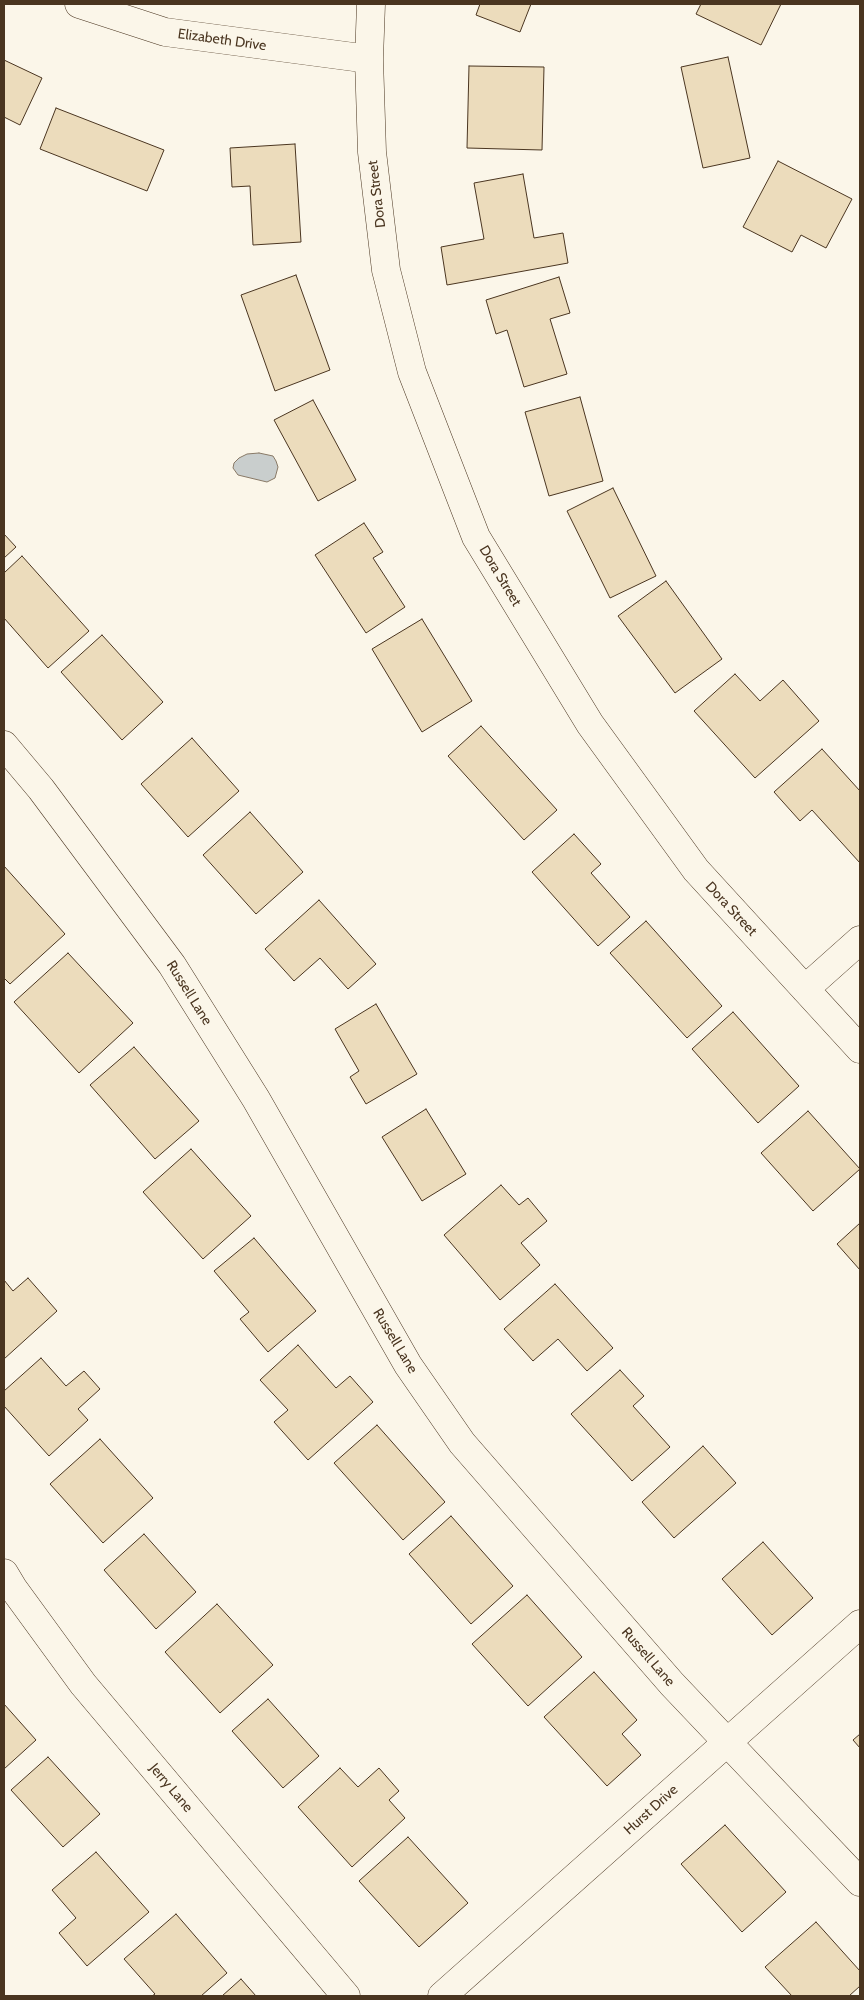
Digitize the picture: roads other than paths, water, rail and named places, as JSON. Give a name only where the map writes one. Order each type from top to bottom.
[{"type":"street","name":"Elizabeth Drive","points":[[79,4],[165,32],[369,59]]},
{"type":"street","name":"Dora Street","points":[[371,4],[369,59],[372,152],[386,270],[412,372],[476,537],[590,724],[696,870],[860,1048]]},
{"type":"street","name":"Russell Lane","points":[[4,745],[41,788],[172,965],[256,1099],[408,1366],[462,1443],[672,1684],[860,1882]]},
{"type":"street","points":[[805,990],[860,940]]},
{"type":"street","name":"Jerry Lane","points":[[4,1572],[13,1588],[83,1684],[346,1996]]},
{"type":"street","name":"Hurst Drive","points":[[442,1996],[860,1624]]}]
